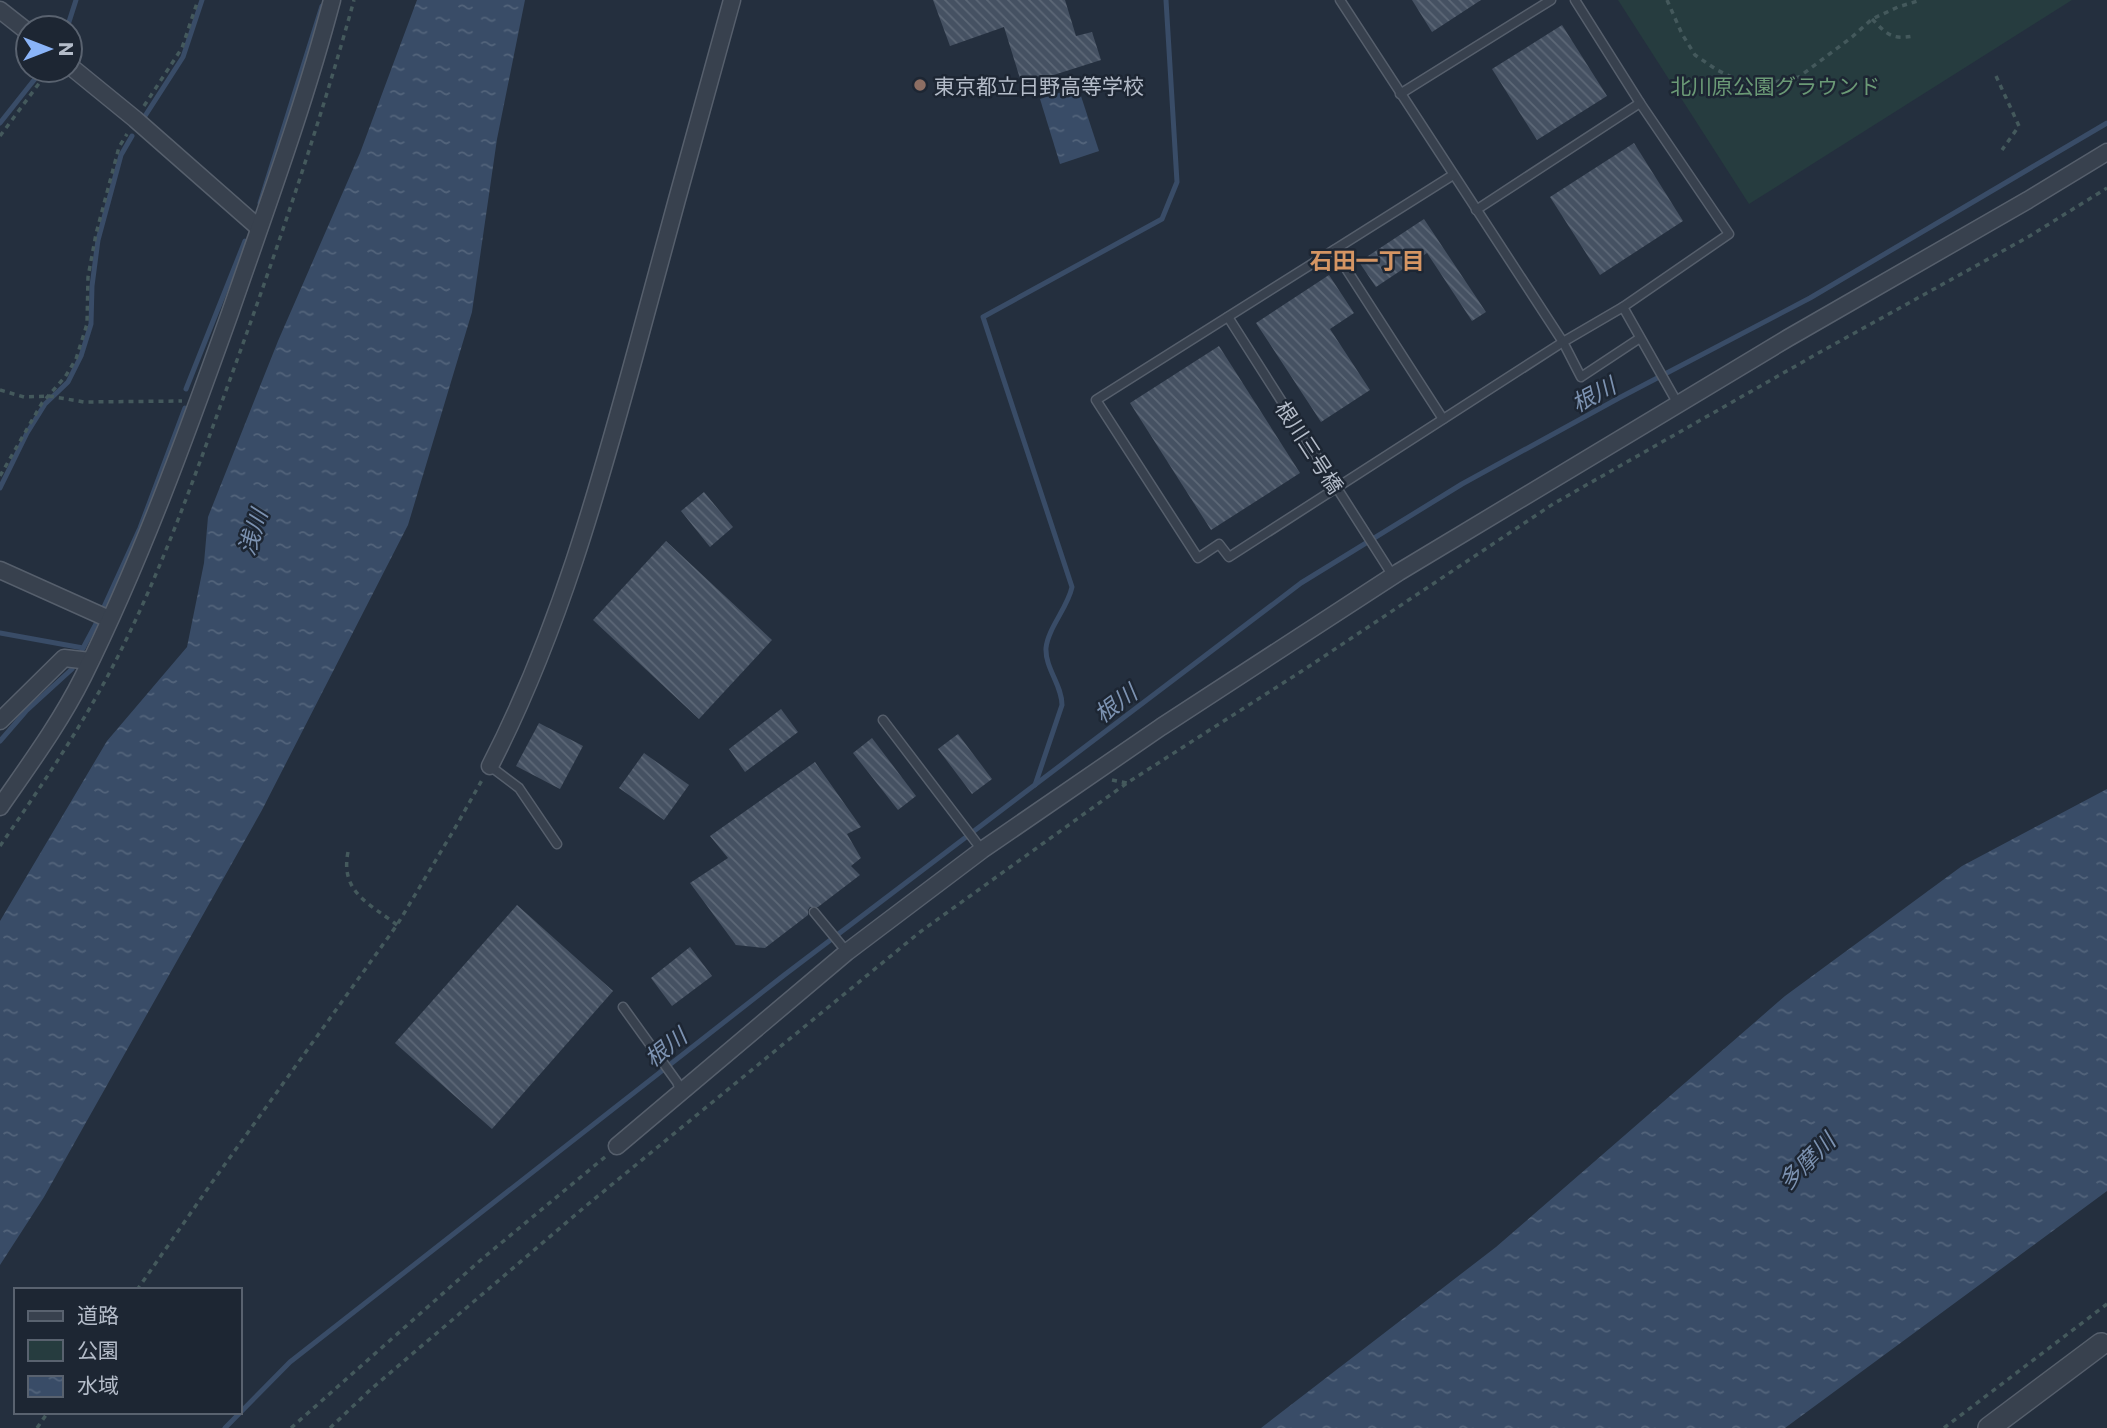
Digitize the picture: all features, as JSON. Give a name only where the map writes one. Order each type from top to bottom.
[{"type":"street","points":[[0,807],[83,677],[151,526],[259,228],[320,46],[332,0]]},
{"type":"street","points":[[490,766],[513,721],[540,655],[586,526],[732,0]]},
{"type":"street","points":[[0,10],[14,21]]},
{"type":"street","points":[[84,77],[259,228]]},
{"type":"street","points":[[617,1146],[844,949],[978,845],[1393,576],[1678,404],[2107,152]]},
{"type":"street","points":[[0,570],[108,620]]},
{"type":"street","points":[[0,721],[64,659],[90,661]]},
{"type":"street","points":[[1989,1428],[2104,1341]]},
{"type":"lane","points":[[1340,0],[1563,342],[1581,377],[1640,338]]},
{"type":"lane","points":[[1400,94],[1551,0]]},
{"type":"lane","points":[[1452,175],[1096,401],[1198,558],[1219,544],[1229,557],[1563,342],[1623,307],[1729,233],[1640,103],[1575,0]]},
{"type":"lane","points":[[1476,210],[1640,103]]},
{"type":"lane","points":[[1334,250],[1443,419]]},
{"type":"lane","points":[[1623,307],[1678,404]]},
{"type":"lane","name":"根川三号橋","points":[[1228,317],[1393,576]]},
{"type":"lane","points":[[883,720],[978,845]]},
{"type":"lane","points":[[490,766],[519,788],[558,844]]},
{"type":"lane","points":[[814,912],[844,949]]},
{"type":"lane","points":[[623,1007],[681,1092]]},
{"type":"path","points":[[0,476],[42,403],[52,397],[76,359],[87,324],[88,277],[96,233],[119,148],[182,48],[198,0]]},
{"type":"path","points":[[1667,0],[1695,55],[1742,82],[1774,82],[1799,77],[1872,19],[1921,0]]},
{"type":"path","points":[[1872,19],[1885,33],[1898,39],[1913,36]]},
{"type":"path","points":[[1996,76],[2019,126],[2001,150]]},
{"type":"path","points":[[0,136],[39,84]]},
{"type":"path","points":[[330,1428],[370,1390],[587,1205],[920,932],[1127,783],[1305,669],[1553,504],[2028,237],[2107,188]]},
{"type":"path","points":[[0,390],[24,397],[52,397],[84,402],[198,400]]},
{"type":"path","points":[[137,1288],[397,925],[490,766]]},
{"type":"path","points":[[348,852],[345,867],[356,894],[397,925]]},
{"type":"path","points":[[291,1428],[483,1258],[617,1146]]},
{"type":"path","points":[[1944,1428],[2107,1304]]},
{"type":"green space","name":"北川原公園グラウンド","points":[[1618,0],[2072,0],[1749,204]]},
{"type":"water","name":"浅川","points":[[417,0],[525,0],[497,139],[472,312],[408,525],[262,810],[44,1197],[0,1265],[0,921],[107,741],[187,647],[204,563],[208,517],[278,341],[360,153]]},
{"type":"water","points":[[1078,87],[1099,151],[1060,164],[1040,99]]},
{"type":"water","name":"多摩川","points":[[2107,789],[2107,1191],[1785,1428],[1261,1428],[1496,1247],[1785,996],[1962,866]]},
{"type":"building","points":[[933,0],[1065,0],[1076,36],[1092,32],[1101,60],[1022,85],[1004,27],[950,46]]},
{"type":"building","points":[[1412,0],[1481,0],[1432,32]]},
{"type":"building","points":[[1562,25],[1607,96],[1537,140],[1492,69]]},
{"type":"building","points":[[1634,143],[1683,221],[1600,275],[1550,197]]},
{"type":"building","points":[[1424,219],[1486,312],[1472,321],[1427,253],[1376,287],[1359,262]]},
{"type":"building","points":[[1329,275],[1354,313],[1330,329],[1370,390],[1321,422],[1256,323]]},
{"type":"building","points":[[1219,346],[1300,473],[1211,530],[1130,403]]},
{"type":"building","points":[[704,492],[733,527],[710,547],[681,511]]},
{"type":"building","points":[[666,541],[772,640],[699,719],[593,620]]},
{"type":"building","points":[[781,709],[798,732],[745,772],[729,749]]},
{"type":"building","points":[[539,723],[583,746],[560,789],[516,766]]},
{"type":"building","points":[[958,734],[992,779],[972,794],[938,749]]},
{"type":"building","points":[[872,738],[916,796],[898,810],[853,753]]},
{"type":"building","points":[[644,753],[689,785],[664,820],[619,788]]},
{"type":"building","points":[[815,762],[861,827],[847,834],[861,858],[851,866],[860,875],[818,907],[810,907],[808,915],[765,948],[736,945],[690,883],[728,858],[710,836]]},
{"type":"building","points":[[517,905],[613,991],[492,1129],[395,1043]]},
{"type":"building","points":[[690,947],[712,976],[672,1006],[651,978]]},
{"type":"waterway","points":[[72,14],[76,0]]},
{"type":"waterway","points":[[145,116],[183,57],[202,0]]},
{"type":"waterway","points":[[1035,785],[1062,705],[1048,663],[1046,648],[1050,633],[1072,587],[983,317],[1162,219],[1177,182],[1166,0]]},
{"type":"waterway","points":[[260,203],[322,6]]},
{"type":"waterway","points":[[0,123],[31,84]]},
{"type":"waterway","name":"根川","points":[[242,1411],[290,1362],[783,976],[1301,583],[1462,484],[1810,298],[2107,123]]},
{"type":"waterway","points":[[0,488],[27,433],[45,404],[68,382],[81,356],[91,324],[92,286],[98,240],[121,155],[132,136]]},
{"type":"waterway","points":[[186,389],[245,241]]},
{"type":"waterway","points":[[103,609],[140,528],[185,408]]},
{"type":"waterway","points":[[82,650],[97,622]]},
{"type":"waterway","points":[[0,633],[83,648]]},
{"type":"waterway","points":[[0,741],[26,711],[72,669]]},
{"type":"waterway","name":"根川","points":[[225,1428],[239,1414]]},
{"type":"place","name":"東京都立日野高等学校","points":[[920,85]]},
{"type":"district","name":"石田一丁目","points":[[1367,260]]}]
